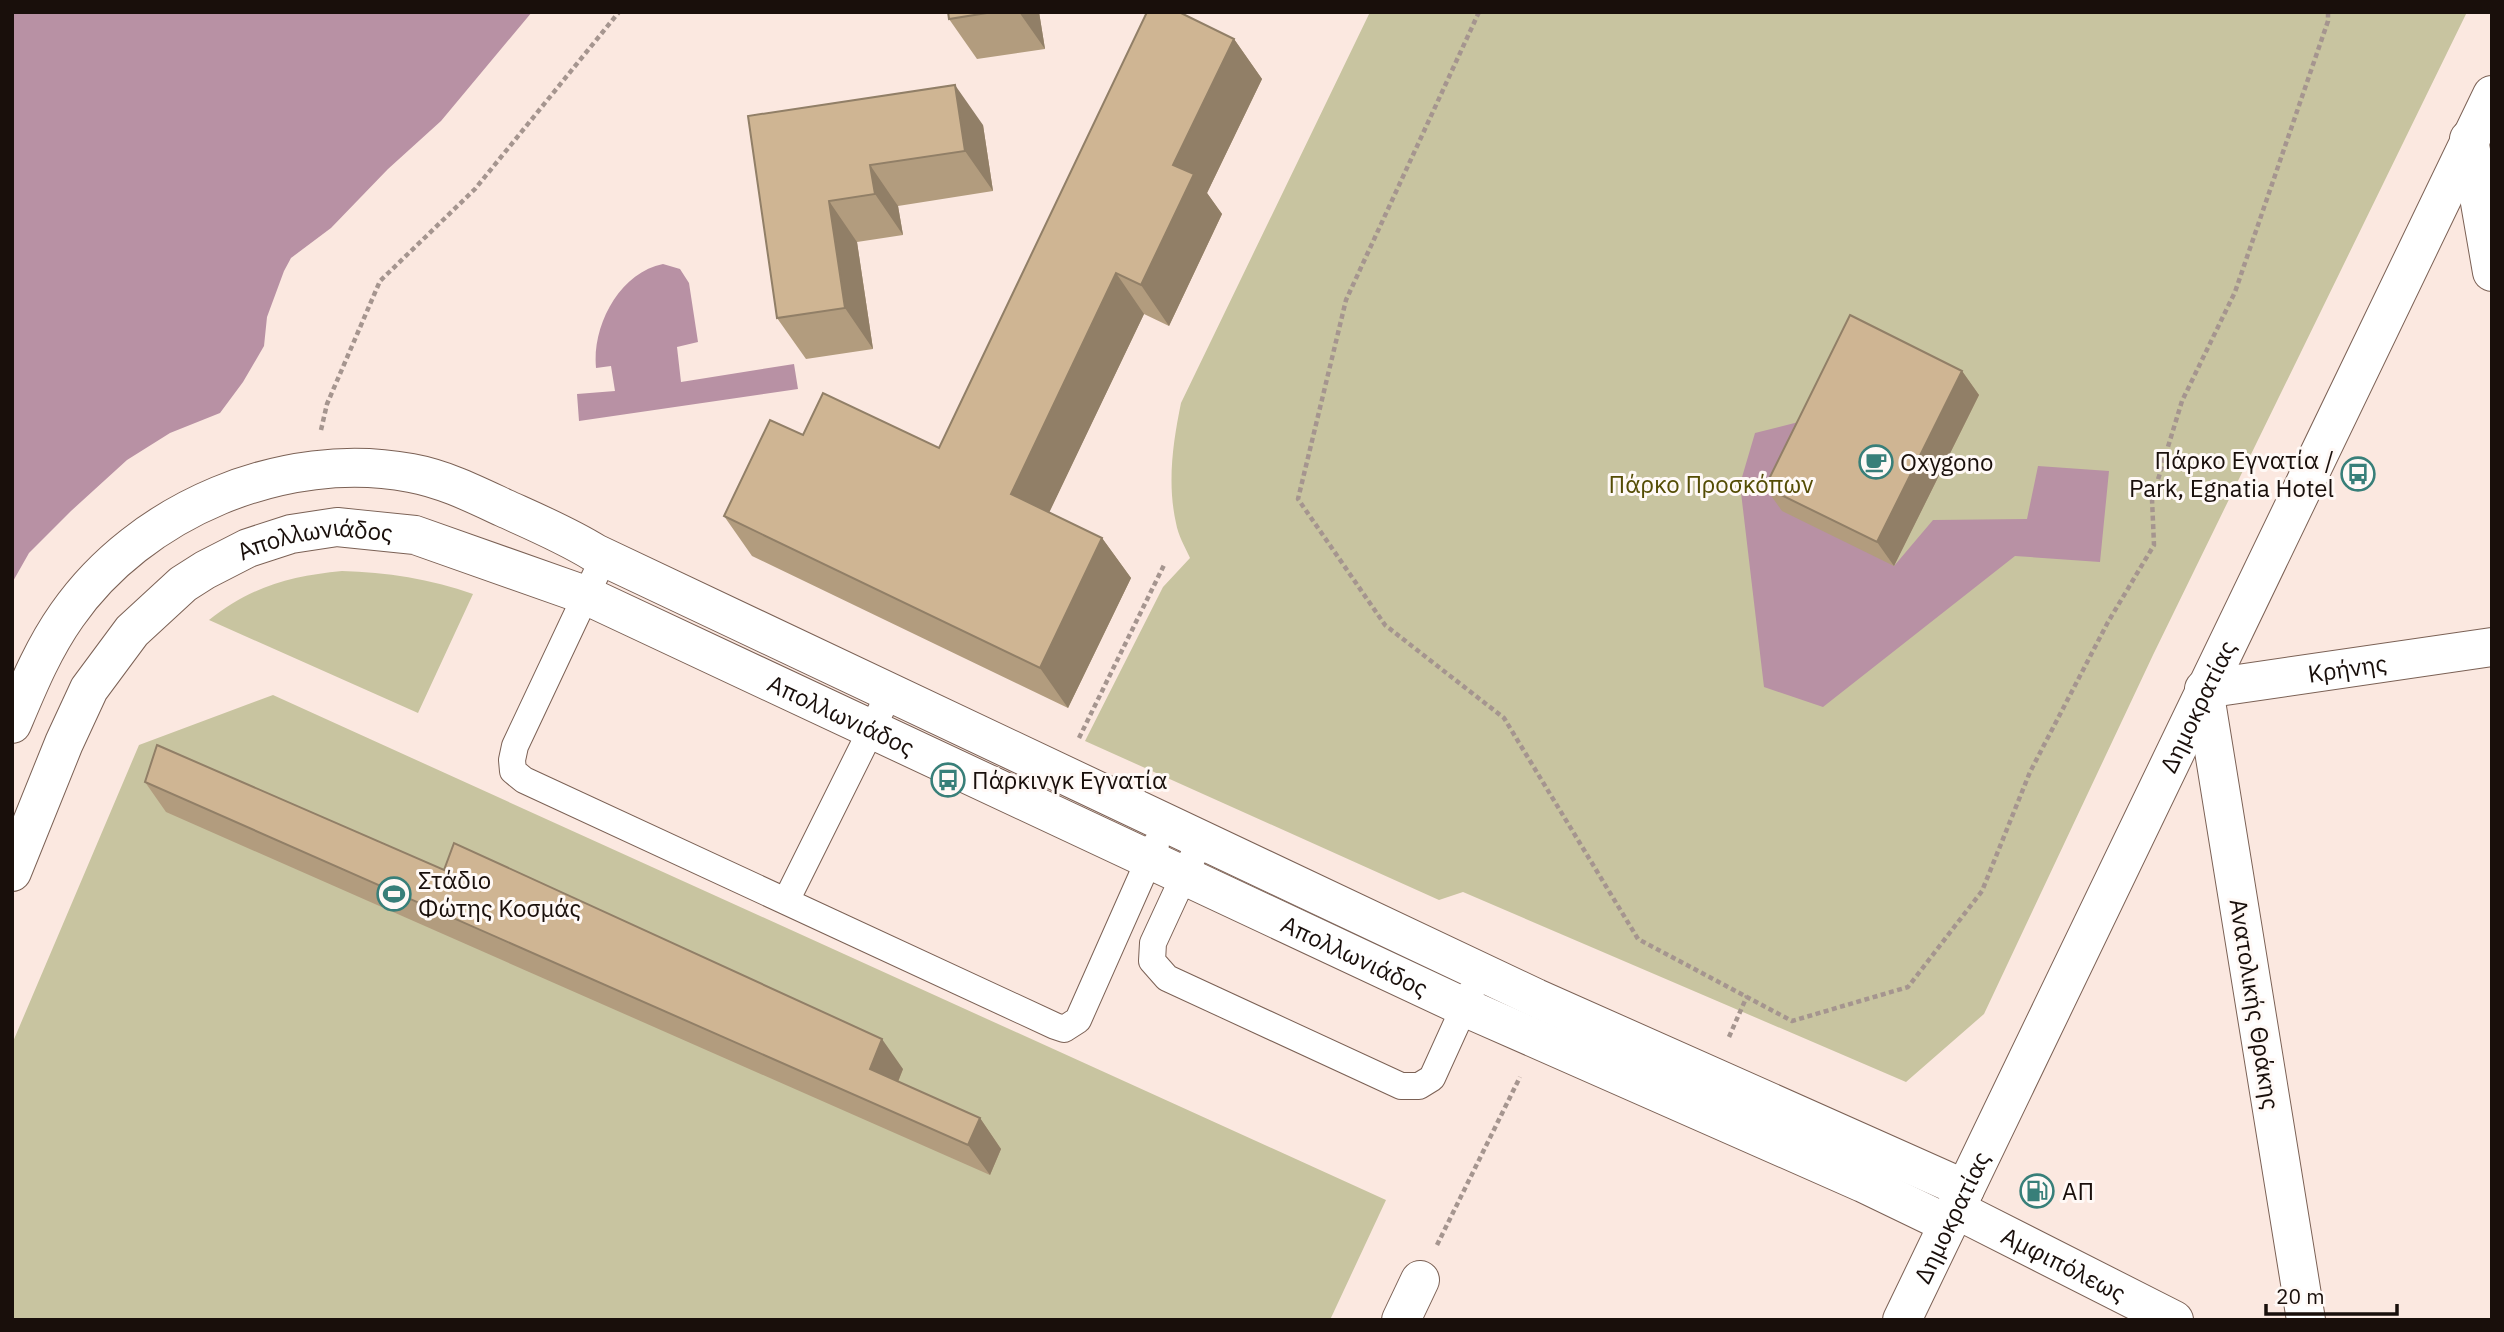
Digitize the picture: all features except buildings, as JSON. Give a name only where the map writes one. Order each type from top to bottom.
[{"type":"main road","name":"Δημοκρατίας","points":[[1902,1320],[2490,100]]},
{"type":"main road","points":[[2469,139],[2492,272]]},
{"type":"main road","name":"Απολλωνιάδος","points":[[12,723],[49,642],[68,612],[104,572],[142,538],[187,511],[260,481],[310,470],[383,469],[436,479],[557,532],[604,557],[1482,972],[1956,1208]]},
{"type":"main road","name":"Απολλωνιάδος","points":[[12,872],[69,731],[89,689],[132,631],[183,584],[237,553],[269,540],[314,529],[337,527],[393,532],[443,543],[585,595],[1464,1007],[1863,1183],[1956,1208]]},
{"type":"main road","name":"Κρήνης","points":[[2204,689],[2492,646]]},
{"type":"main road","name":"Ανατολικής Θράκης","points":[[2204,689],[2306,1320]]},
{"type":"main road","name":"Αμφιπόλεως","points":[[1956,1208],[2174,1320]]},
{"type":"main road","points":[[1401,1320],[1420,1280]]},
{"type":"lane","points":[[604,557],[516,746],[512,760],[513,771],[524,780],[1064,1029],[1078,1020],[1166,867],[1200,838]]},
{"type":"lane","points":[[786,901],[890,692]]},
{"type":"lane","points":[[1166,822],[1166,867],[1152,961],[1167,978],[1179,984],[1401,1086],[1419,1086],[1432,1078],[1482,972]]},
{"type":"path","points":[[310,470],[327,404],[380,281],[475,189],[619,12]]},
{"type":"path","points":[[1479,12],[1346,300],[1298,499],[1385,625],[1504,718],[1638,939],[1792,1021],[1908,987],[1982,891],[2030,772],[2108,622],[2154,545],[2152,499],[2182,401],[2235,292],[2328,21],[2328,12]]},
{"type":"path","points":[[1060,773],[1165,563]]},
{"type":"path","points":[[1728,1040],[1747,996]]},
{"type":"path","points":[[1420,1280],[1539,1040]]},
{"type":"green space","name":"Πάρκο Προσκόπων","points":[[1370,12],[2467,12],[2153,655],[1984,1014],[1906,1082],[1463,892],[1439,900],[1085,741],[1163,587],[1190,558],[1177,527],[1172,493],[1174,448],[1181,403]]},
{"type":"green space","points":[[342,571],[408,577],[473,594],[418,713],[209,620],[240,599],[271,585],[305,576]]},
{"type":"green space","name":"Στάδιο Φώτης Κοσμάς","points":[[273,695],[1386,1200],[1330,1320],[12,1320],[12,1044],[139,745]]},
{"type":"shaded area","points":[[12,12],[532,12],[441,121],[388,169],[331,228],[291,258],[267,317],[264,346],[243,382],[220,413],[170,433],[127,460],[29,553],[12,583]]},
{"type":"shaded area","points":[[663,264],[680,269],[689,283],[698,342],[677,347],[681,382],[794,364],[798,389],[579,421],[577,394],[615,391],[611,366],[596,368],[599,335],[611,304],[633,278],[647,269]]},
{"type":"shaded area","points":[[1830,414],[1894,566],[1933,520],[2027,519],[2038,466],[2109,471],[2100,562],[2015,556],[1823,707],[1764,687],[1740,484],[1755,433]]},
{"type":"place","name":"Oxygono","points":[[1876,462]]},
{"type":"place","name":"Πάρκο Εγνατία / Park, Egnatia Hotel","points":[[2358,474]]},
{"type":"place","name":"Πάρκινγκ Εγνατία","points":[[948,780]]},
{"type":"place","name":"Στάδιο Φώτης Κοσμάς","points":[[394,894]]},
{"type":"place","name":"ΑΠ","points":[[2037,1191]]}]
